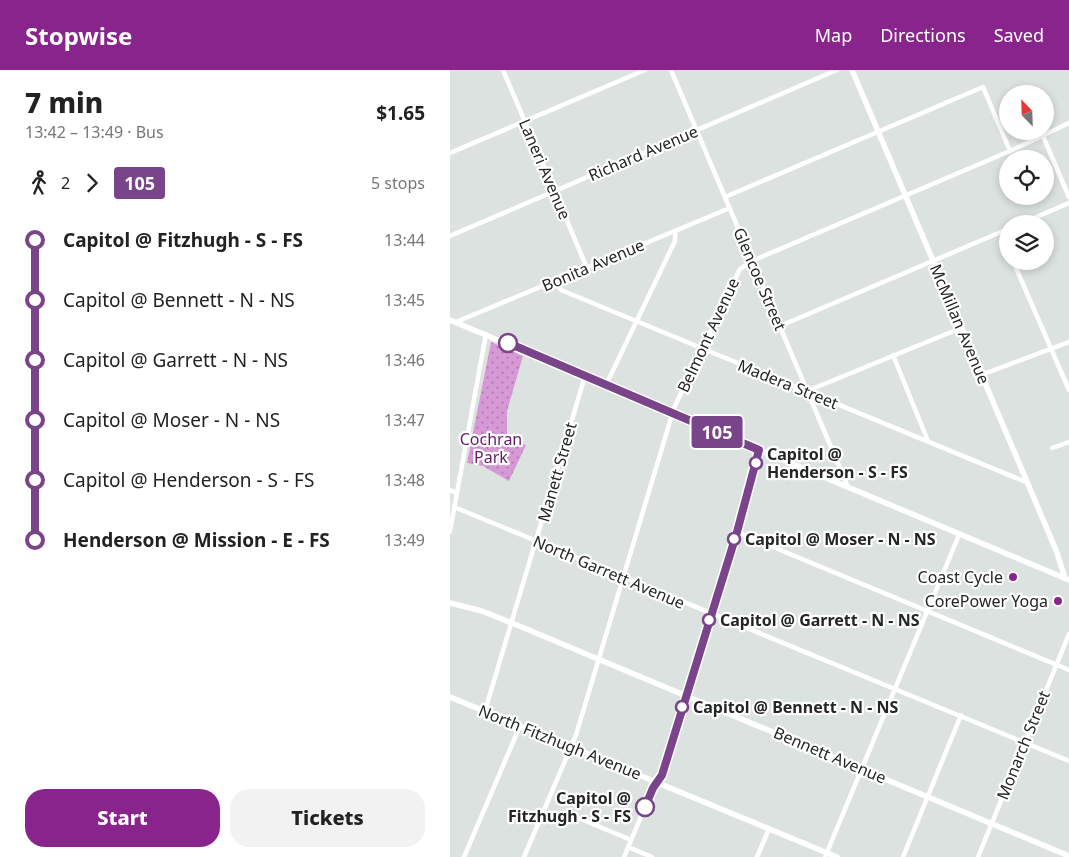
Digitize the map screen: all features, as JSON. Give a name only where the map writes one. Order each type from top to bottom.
[{"type":"street","name":"Laneri Avenue","points":[[503,70],[587,268]]},
{"type":"street","points":[[450,153],[644,70]]},
{"type":"street","name":"Glencoe Street","points":[[670,70],[849,488]]},
{"type":"street","name":"Richard Avenue","points":[[450,236],[837,70]]},
{"type":"street","name":"McMillan Avenue","points":[[852,70],[1067,579]]},
{"type":"street","points":[[725,197],[983,87],[1010,150]]},
{"type":"street","name":"Belmont Avenue","points":[[1054,130],[1069,123]]},
{"type":"street","name":"Belmont Avenue","points":[[1012,150],[1034,140]]},
{"type":"street","points":[[1045,140],[1069,197]]},
{"type":"street","name":"Belmont Avenue","points":[[524,857],[571,747],[624,578],[672,414],[740,269],[752,261],[999,156]]},
{"type":"street","points":[[1041,215],[1069,203]]},
{"type":"street","name":"Bonita Avenue","points":[[453,321],[554,282],[730,208]]},
{"type":"street","points":[[606,385],[675,240],[675,231]]},
{"type":"street","points":[[780,326],[999,233]]},
{"type":"street","points":[[1017,270],[1069,390]]},
{"type":"street","name":"Madera Street","points":[[554,282],[561,290],[636,322],[1026,482]]},
{"type":"street","points":[[453,321],[1067,579]]},
{"type":"street","points":[[807,392],[961,328]]},
{"type":"street","points":[[450,531],[486,334]]},
{"type":"street","points":[[981,375],[1052,350],[1069,342]]},
{"type":"street","points":[[893,355],[928,441]]},
{"type":"street","name":"Manett Street","points":[[485,711],[585,376]]},
{"type":"street","points":[[1052,448],[1069,442]]},
{"type":"street","points":[[624,857],[662,775],[737,532],[759,450]]},
{"type":"street","points":[[450,490],[457,493]]},
{"type":"street","name":"North Garrett Avenue","points":[[454,507],[1069,760]]},
{"type":"street","points":[[737,532],[1069,670]]},
{"type":"street","points":[[826,855],[959,535]]},
{"type":"street","name":"Bennett Avenue","points":[[450,603],[482,611],[512,623],[1069,856]]},
{"type":"street","name":"Monarch Street","points":[[978,857],[1069,634]]},
{"type":"street","name":"North Fitzhugh Avenue","points":[[450,696],[658,781],[769,828],[826,855],[837,857]]},
{"type":"street","points":[[903,857],[961,716]]},
{"type":"street","points":[[464,857],[520,726]]},
{"type":"street","points":[[569,814],[631,840]]},
{"type":"street","points":[[757,857],[769,828]]},
{"type":"street","points":[[628,847],[652,857]]},
{"type":"green space","name":"Cochran Park","points":[[491,342],[523,356],[507,411],[507,437],[526,445],[509,481],[483,466],[467,463]]},
{"type":"bus line","name":"105","points":[[508,343],[759,450],[737,532],[662,775],[653,788],[645,807]]},
{"type":"place","name":"Capitol @ Henderson - S - FS","points":[[756,463]]},
{"type":"place","name":"Capitol @ Moser - N - NS","points":[[734,539]]},
{"type":"place","name":"Coast Cycle","points":[[1013,577]]},
{"type":"place","name":"CorePower Yoga","points":[[1058,601]]},
{"type":"place","name":"Capitol @ Garrett - N - NS","points":[[709,620]]},
{"type":"place","name":"Capitol @ Bennett - N - NS","points":[[682,707]]},
{"type":"place","name":"Capitol @ Fitzhugh - S - FS","points":[[645,807]]}]
